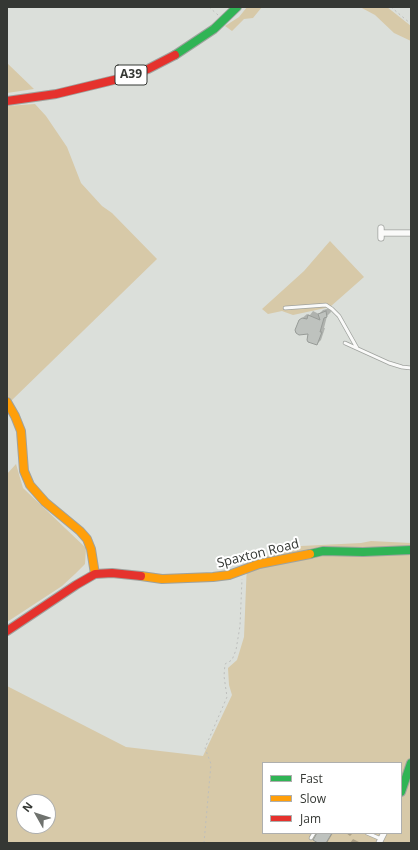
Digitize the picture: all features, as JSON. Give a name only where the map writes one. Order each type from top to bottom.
[{"type":"street","name":"A39","points":[[7,101],[56,94],[84,88],[118,79],[148,68],[167,60],[195,43],[214,29],[236,7]]},
{"type":"street","points":[[381,233],[411,233]]},
{"type":"street","points":[[7,402],[21,431],[24,471],[30,485],[45,502],[80,531],[87,539],[91,549],[95,574]]},
{"type":"street","name":"Spaxton Road","points":[[7,630],[95,574],[112,573],[162,579],[189,579],[213,577],[239,571],[259,564],[323,551],[363,552],[411,550]]},
{"type":"street","points":[[402,789],[411,763]]},
{"type":"lane","points":[[285,308],[326,305],[339,316],[357,348]]},
{"type":"lane","points":[[345,343],[389,363],[411,368]]},
{"type":"lane","points":[[311,838],[313,834]]},
{"type":"lane","points":[[370,834],[380,841]]},
{"type":"path","points":[[209,7],[216,13],[221,11]]},
{"type":"path","points":[[391,7],[411,24]]},
{"type":"path","points":[[204,843],[211,764],[205,748],[227,697],[224,676],[225,664],[232,660],[236,650],[240,626],[242,580],[239,571]]},
{"type":"shaded area","points":[[247,7],[262,7],[253,18],[244,19],[232,31],[225,26],[239,17]]},
{"type":"shaded area","points":[[360,7],[387,7],[411,26],[411,41],[394,33],[375,15]]},
{"type":"shaded area","points":[[7,63],[34,89],[7,93]]},
{"type":"shaded area","points":[[35,104],[46,116],[67,147],[81,183],[102,206],[112,213],[157,259],[11,401],[7,395],[7,106]]},
{"type":"shaded area","points":[[330,241],[364,277],[330,307],[293,315],[282,311],[268,314],[262,309],[304,271]]},
{"type":"shaded area","points":[[16,464],[23,488],[86,548],[85,564],[75,574],[62,586],[7,622],[7,474]]},
{"type":"shaded area","points":[[371,541],[411,543],[411,843],[7,843],[7,686],[126,747],[203,756],[232,695],[229,685],[228,668],[237,660],[244,637],[247,562],[301,546],[361,543]]},
{"type":"building","points":[[326,311],[327,317],[324,318],[320,332],[322,332],[317,345],[308,342],[308,334],[299,335],[296,333],[295,330],[299,320],[302,318],[307,319],[308,315],[320,320],[318,314]]},
{"type":"building","points":[[316,834],[331,834],[326,843],[318,843],[313,840]]},
{"type":"traffic: fast","points":[[175,55],[214,29],[237,7]]},
{"type":"traffic: fast","points":[[310,554],[323,551],[363,552],[411,550]]},
{"type":"traffic: fast","points":[[402,789],[411,763]]},
{"type":"traffic: slow","points":[[7,402],[21,431],[24,471],[30,485],[45,502],[80,531],[87,539],[91,549],[95,574]]},
{"type":"traffic: slow","points":[[141,576],[162,579],[229,575],[259,564],[310,554]]},
{"type":"traffic: jam","points":[[7,101],[56,94],[118,79],[148,69],[175,55]]},
{"type":"traffic: jam","points":[[7,631],[95,574],[112,573],[141,576]]}]
